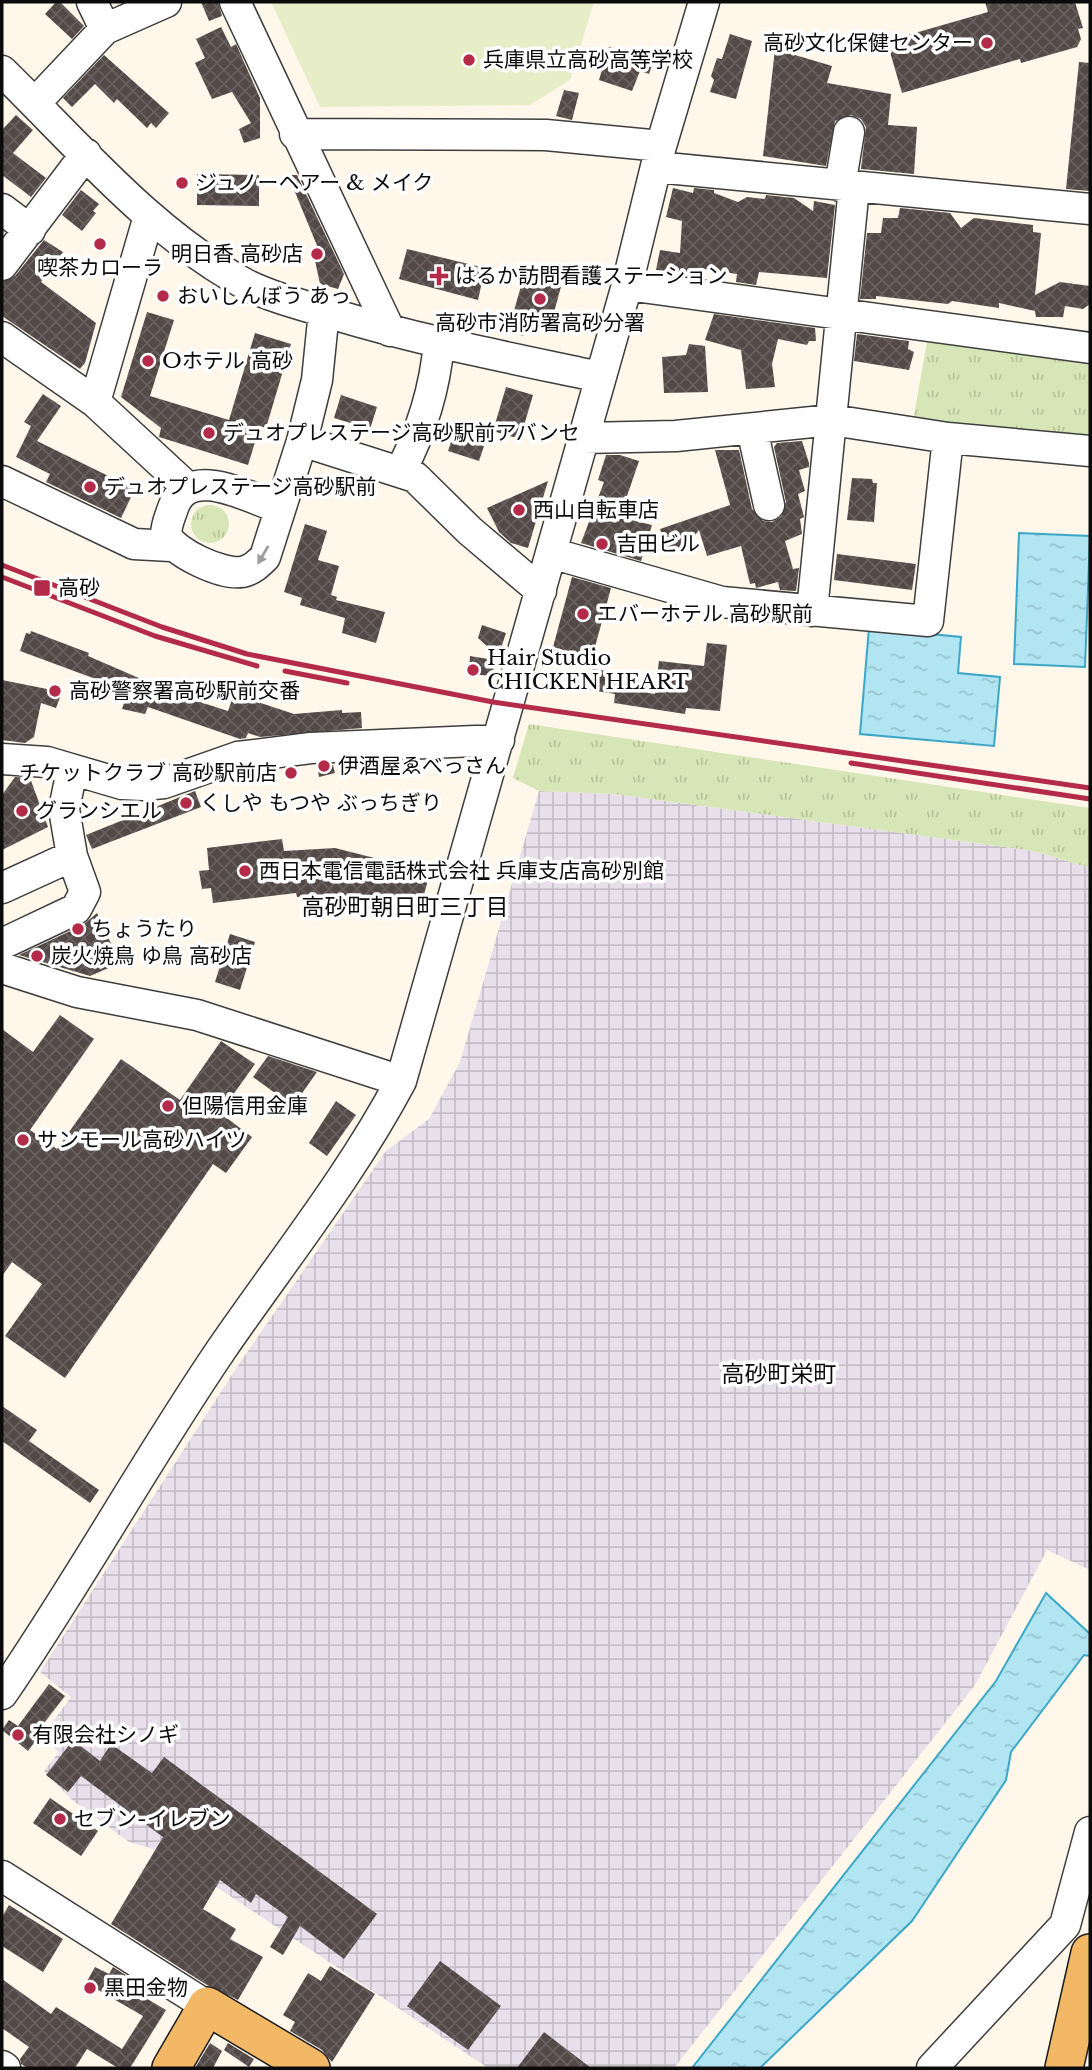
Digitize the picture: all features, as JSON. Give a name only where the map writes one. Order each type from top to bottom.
[{"type":"main road","points":[[1064,2068],[1090,1953]]},
{"type":"main road","points":[[171,2068],[207,2006],[311,2068]]},
{"type":"street","points":[[92,2],[105,29]]},
{"type":"street","points":[[35,103],[105,29],[166,2]]},
{"type":"street","points":[[235,2],[390,331]]},
{"type":"street","points":[[2,1694],[106,1536],[221,1350],[363,1147],[401,1081],[627,285],[659,156],[704,2]]},
{"type":"street","points":[[2,71],[149,216],[184,244],[247,285],[390,331],[600,377]]},
{"type":"street","points":[[812,611],[841,316],[849,132]]},
{"type":"street","points":[[295,134],[546,135],[847,187],[1090,209]]},
{"type":"street","points":[[2,265],[86,154]]},
{"type":"street","points":[[2,208],[30,230]]},
{"type":"street","points":[[95,401],[149,216]]},
{"type":"street","points":[[627,285],[1090,348]]},
{"type":"street","points":[[2,481],[134,544],[172,546],[183,554],[244,572],[258,565],[265,557],[302,441],[317,380],[324,311]]},
{"type":"street","points":[[2,337],[95,401],[187,487]]},
{"type":"street","points":[[400,472],[425,417],[436,373],[439,342]]},
{"type":"street","points":[[584,438],[676,436],[832,420],[948,438],[1090,451]]},
{"type":"street","points":[[752,429],[769,505]]},
{"type":"street","points":[[551,553],[722,602],[928,621],[948,438]]},
{"type":"street","points":[[302,441],[415,477],[470,531],[541,591]]},
{"type":"street","points":[[172,546],[166,528],[176,497],[187,487],[213,485],[280,508]]},
{"type":"street","points":[[2,759],[47,762],[122,784],[143,785],[164,783],[238,757],[311,748],[499,740]]},
{"type":"street","points":[[2,944],[76,909],[85,892],[72,856],[64,809],[72,770]]},
{"type":"street","points":[[5,884],[72,856]]},
{"type":"street","points":[[2,968],[77,992],[197,1015],[401,1081]]},
{"type":"street","points":[[932,2068],[1065,1925],[1090,1832]]},
{"type":"street","points":[[2,1877],[207,2006]]},
{"type":"shaded area","points":[[539,791],[614,794],[1034,851],[1090,868],[1090,1570],[1047,1550],[975,1685],[674,2068],[488,2068],[164,1852],[129,1842],[73,1801],[44,1771],[59,1752],[41,1738],[71,1697],[40,1672],[237,1367],[386,1151],[429,1119],[460,1062]]},
{"type":"green space","name":"兵庫県立高砂高等学校","points":[[271,2],[594,2],[570,80],[530,105],[320,107]]},
{"type":"green space","points":[[928,336],[1090,361],[1090,446],[912,427]]},
{"type":"green space","points":[[210,505],[223,511],[229,524],[223,537],[210,543],[197,537],[191,524],[197,511]]},
{"type":"green space","points":[[529,724],[1090,808],[1090,868],[1034,851],[614,794],[539,791],[513,778]]},
{"type":"water","points":[[1019,533],[1090,536],[1085,667],[1014,664]]},
{"type":"water","points":[[869,628],[961,637],[958,673],[1000,677],[994,746],[860,734]]},
{"type":"water","points":[[1046,1593],[1090,1634],[1090,1656],[1084,1655],[1011,1752],[1006,1780],[912,1921],[760,2068],[692,2068],[996,1681]]},
{"type":"building","points":[[56,2],[60,2],[84,26],[72,39],[45,14]]},
{"type":"building","points":[[201,2],[218,2],[222,16],[209,21]]},
{"type":"building","name":"高砂文化保健センター","points":[[985,2],[1075,2],[1083,28],[1078,29],[1081,39],[1077,47],[1021,63],[1020,59],[902,93],[890,52],[897,50],[894,39],[988,12]]},
{"type":"building","points":[[221,27],[231,47],[236,44],[260,98],[260,138],[244,143],[239,129],[251,123],[232,92],[212,99],[195,63],[205,58],[196,39]]},
{"type":"building","points":[[730,34],[752,41],[736,99],[710,92],[714,80],[711,76],[717,58],[722,59]]},
{"type":"building","points":[[609,47],[654,59],[649,74],[640,71],[632,91],[599,80]]},
{"type":"building","points":[[775,49],[832,66],[827,83],[891,94],[888,125],[917,127],[914,174],[861,169],[866,127],[861,119],[851,115],[835,121],[826,166],[763,156]]},
{"type":"building","points":[[104,55],[169,113],[156,128],[151,123],[147,128],[117,99],[114,103],[95,84],[72,107],[63,98]]},
{"type":"building","points":[[1079,62],[1090,63],[1090,191],[1066,189]]},
{"type":"building","points":[[564,90],[579,93],[572,120],[556,116]]},
{"type":"building","points":[[16,115],[33,130],[13,153],[46,178],[31,197],[2,175],[2,130]]},
{"type":"building","points":[[197,174],[259,175],[259,206],[197,205]]},
{"type":"building","points":[[288,175],[297,175],[344,274],[338,289],[320,284],[313,251],[318,248]]},
{"type":"building","points":[[673,188],[693,193],[694,188],[714,190],[714,193],[738,202],[747,197],[765,199],[766,195],[794,198],[813,211],[814,201],[835,205],[827,278],[759,272],[756,285],[736,282],[737,274],[703,269],[703,277],[656,270],[660,250],[680,253],[682,221],[666,217]]},
{"type":"building","points":[[81,190],[99,204],[93,211],[96,213],[82,231],[62,215]]},
{"type":"building","points":[[900,208],[950,213],[961,228],[974,218],[1033,225],[1033,232],[1041,233],[1035,295],[1060,282],[1090,286],[1090,304],[1083,309],[1065,306],[1063,317],[1036,317],[1035,311],[999,303],[999,308],[952,301],[948,304],[876,296],[876,299],[860,299],[867,233],[881,233],[883,218],[898,218]]},
{"type":"building","points":[[44,240],[63,252],[41,282],[96,323],[85,363],[80,369],[2,316],[2,282],[15,276]]},
{"type":"building","name":"はるか訪問看護ステーション","points":[[407,249],[485,268],[478,300],[399,279]]},
{"type":"building","points":[[525,272],[562,283],[550,327],[527,320],[523,336],[508,332]]},
{"type":"building","points":[[147,312],[174,320],[150,396],[229,420],[255,333],[291,344],[266,428],[260,426],[248,465],[159,437],[161,428],[121,397]]},
{"type":"building","points":[[714,314],[815,328],[816,341],[809,341],[807,345],[778,339],[772,364],[775,387],[746,389],[741,350],[705,340]]},
{"type":"building","points":[[857,334],[909,341],[908,349],[914,352],[909,370],[854,361]]},
{"type":"building","points":[[689,344],[705,346],[708,392],[664,393],[662,357],[686,355]]},
{"type":"building","points":[[506,387],[533,395],[520,439],[493,431]]},
{"type":"building","points":[[43,394],[61,406],[37,441],[135,489],[121,518],[46,482],[50,474],[16,457],[31,426],[24,422]]},
{"type":"building","points":[[341,395],[377,407],[370,429],[334,418]]},
{"type":"building","points":[[453,436],[484,446],[479,461],[448,451]]},
{"type":"building","points":[[802,441],[809,467],[799,470],[805,491],[798,494],[804,517],[800,519],[802,534],[785,541],[793,569],[799,568],[796,591],[780,590],[778,582],[756,588],[755,583],[750,584],[741,546],[707,556],[699,530],[684,549],[668,553],[660,529],[730,505],[715,450],[739,450],[752,509],[763,521],[772,522],[781,517],[786,502],[774,447],[777,443]]},
{"type":"building","points":[[606,455],[620,455],[639,461],[624,505],[634,508],[631,520],[652,525],[641,561],[581,543],[604,482],[598,480]]},
{"type":"building","points":[[852,478],[872,479],[873,483],[877,483],[874,522],[847,520]]},
{"type":"building","points":[[548,481],[528,548],[511,543],[499,532],[487,508]]},
{"type":"building","points":[[305,524],[327,531],[318,560],[339,566],[331,595],[337,597],[336,600],[385,612],[376,643],[342,633],[345,618],[300,605],[302,598],[284,592]]},
{"type":"building","points":[[837,554],[916,564],[912,590],[834,580]]},
{"type":"building","name":"エバーホテル 高砂駅前","points":[[572,577],[611,588],[592,658],[553,647]]},
{"type":"building","points":[[482,625],[506,633],[500,651],[489,648],[478,638]]},
{"type":"building","points":[[31,631],[89,653],[88,656],[178,695],[228,711],[234,694],[294,714],[342,710],[342,713],[361,712],[362,728],[260,737],[248,733],[246,738],[240,739],[148,707],[145,714],[122,709],[128,691],[20,651],[26,633],[30,634]]},
{"type":"building","points":[[707,643],[727,645],[720,711],[686,708],[685,714],[614,703],[615,694],[590,690],[593,669],[621,673],[619,688],[655,694],[659,661],[704,666]]},
{"type":"building","points":[[470,656],[494,660],[493,676],[469,674]]},
{"type":"building","points":[[2,680],[62,692],[56,708],[41,703],[34,737],[25,743],[2,740]]},
{"type":"building","points":[[317,765],[333,765],[335,773],[319,777]]},
{"type":"building","name":"グランシエル","points":[[15,777],[30,778],[48,827],[2,850],[2,795]]},
{"type":"building","points":[[195,791],[201,807],[92,849],[86,835]]},
{"type":"building","points":[[282,839],[284,851],[335,848],[430,872],[419,914],[338,894],[297,897],[296,893],[213,903],[211,888],[202,889],[199,871],[209,870],[207,848]]},
{"type":"building","points":[[97,913],[120,963],[90,976],[19,955],[83,925]]},
{"type":"building","points":[[230,934],[255,942],[240,990],[215,982]]},
{"type":"building","points":[[60,1015],[94,1039],[30,1130],[57,1149],[121,1059],[180,1100],[221,1041],[255,1064],[220,1113],[252,1137],[226,1173],[213,1164],[65,1378],[5,1336],[42,1284],[12,1262],[2,1276],[2,1029],[33,1052]]},
{"type":"building","points":[[268,1056],[317,1072],[293,1106],[253,1077]]},
{"type":"building","points":[[336,1101],[356,1115],[327,1156],[309,1143]]},
{"type":"building","points":[[2,1406],[37,1430],[29,1441],[99,1490],[90,1503],[2,1441]]},
{"type":"building","points":[[49,1684],[65,1696],[34,1736],[37,1739],[28,1751],[2,1730],[9,1720],[18,1726]]},
{"type":"building","points":[[73,1740],[100,1761],[111,1744],[152,1773],[164,1757],[377,1914],[344,1959],[300,1926],[283,1955],[270,1947],[288,1917],[256,1894],[251,1903],[220,1880],[203,1909],[236,1929],[230,1939],[263,1957],[238,2000],[207,1985],[111,1924],[163,1837],[81,1776],[68,1792],[46,1775]]},
{"type":"building","points":[[50,1798],[98,1831],[81,1856],[33,1823]]},
{"type":"building","points":[[9,1905],[63,1939],[43,1972],[2,1946],[2,1917]]},
{"type":"building","points":[[440,1961],[501,2006],[468,2050],[407,2006]]},
{"type":"building","points":[[330,1966],[375,1994],[332,2062],[322,2050],[290,2031],[295,2022],[283,2015],[308,1973],[321,1981]]},
{"type":"building","points":[[95,1967],[109,1974],[113,1967],[132,1979],[127,1987],[166,2010],[130,2068],[118,2068],[87,2049],[75,2068],[28,2068],[21,2064],[20,2059],[29,2047],[2,2028],[2,1979],[51,2014],[56,2007],[122,2049],[143,2016],[86,1983]]},
{"type":"building","points":[[544,2032],[591,2068],[517,2068]]},
{"type":"building","points":[[210,2043],[222,2051],[213,2068],[195,2068]]},
{"type":"building","points":[[228,2043],[254,2059],[249,2067],[224,2050]]},
{"type":"railway","points":[[2,565],[162,627],[247,654],[493,702],[1090,788]]},
{"type":"railway","points":[[2,577],[155,636],[257,666]]},
{"type":"railway","points":[[285,671],[347,683]]},
{"type":"railway","points":[[851,763],[1090,799]]},
{"type":"place","name":"高砂文化保健センター","points":[[987,43]]},
{"type":"place","name":"兵庫県立高砂高等学校","points":[[469,60]]},
{"type":"place","name":"ジュノーヘアー & メイク","points":[[182,183]]},
{"type":"place","name":"喫茶カローラ","points":[[100,244]]},
{"type":"place","name":"明日香 高砂店","points":[[317,254]]},
{"type":"place","name":"はるか訪問看護ステーション","points":[[439,276]]},
{"type":"place","name":"おいしんぼう あっ","points":[[163,296]]},
{"type":"place","name":"高砂市消防署高砂分署","points":[[540,299]]},
{"type":"place","name":"Oホテル 高砂","points":[[148,361]]},
{"type":"place","name":"デュオプレステージ高砂駅前アバンセ","points":[[209,433]]},
{"type":"place","name":"デュオプレステージ高砂駅前","points":[[90,487]]},
{"type":"place","name":"西山自転車店","points":[[519,510]]},
{"type":"place","name":"吉田ビル","points":[[602,544]]},
{"type":"place","name":"高砂","points":[[42,588]]},
{"type":"place","name":"エバーホテル 高砂駅前","points":[[583,614]]},
{"type":"place","name":"Hair Studio CHICKEN HEART","points":[[473,670]]},
{"type":"place","name":"高砂警察署高砂駅前交番","points":[[55,691]]},
{"type":"place","name":"伊酒屋ゑべっさん","points":[[324,766]]},
{"type":"place","name":"チケットクラブ 高砂駅前店","points":[[291,773]]},
{"type":"place","name":"くしや もつや ぶっちぎり","points":[[186,803]]},
{"type":"place","name":"グランシエル","points":[[22,811]]},
{"type":"place","name":"西日本電信電話株式会社 兵庫支店高砂別館","points":[[245,871]]},
{"type":"place","name":"ちょうたり","points":[[78,929]]},
{"type":"place","name":"炭火焼鳥 ゆ鳥 高砂店","points":[[37,956]]},
{"type":"place","name":"但陽信用金庫","points":[[168,1106]]},
{"type":"place","name":"サンモール高砂ハイツ","points":[[23,1140]]},
{"type":"place","name":"有限会社シノギ","points":[[18,1735]]},
{"type":"place","name":"セブン-イレブン","points":[[60,1819]]},
{"type":"place","name":"黒田金物","points":[[90,1988]]},
{"type":"district","name":"高砂町朝日町三丁目","points":[[405,907]]},
{"type":"district","name":"高砂町栄町","points":[[779,1374]]}]
